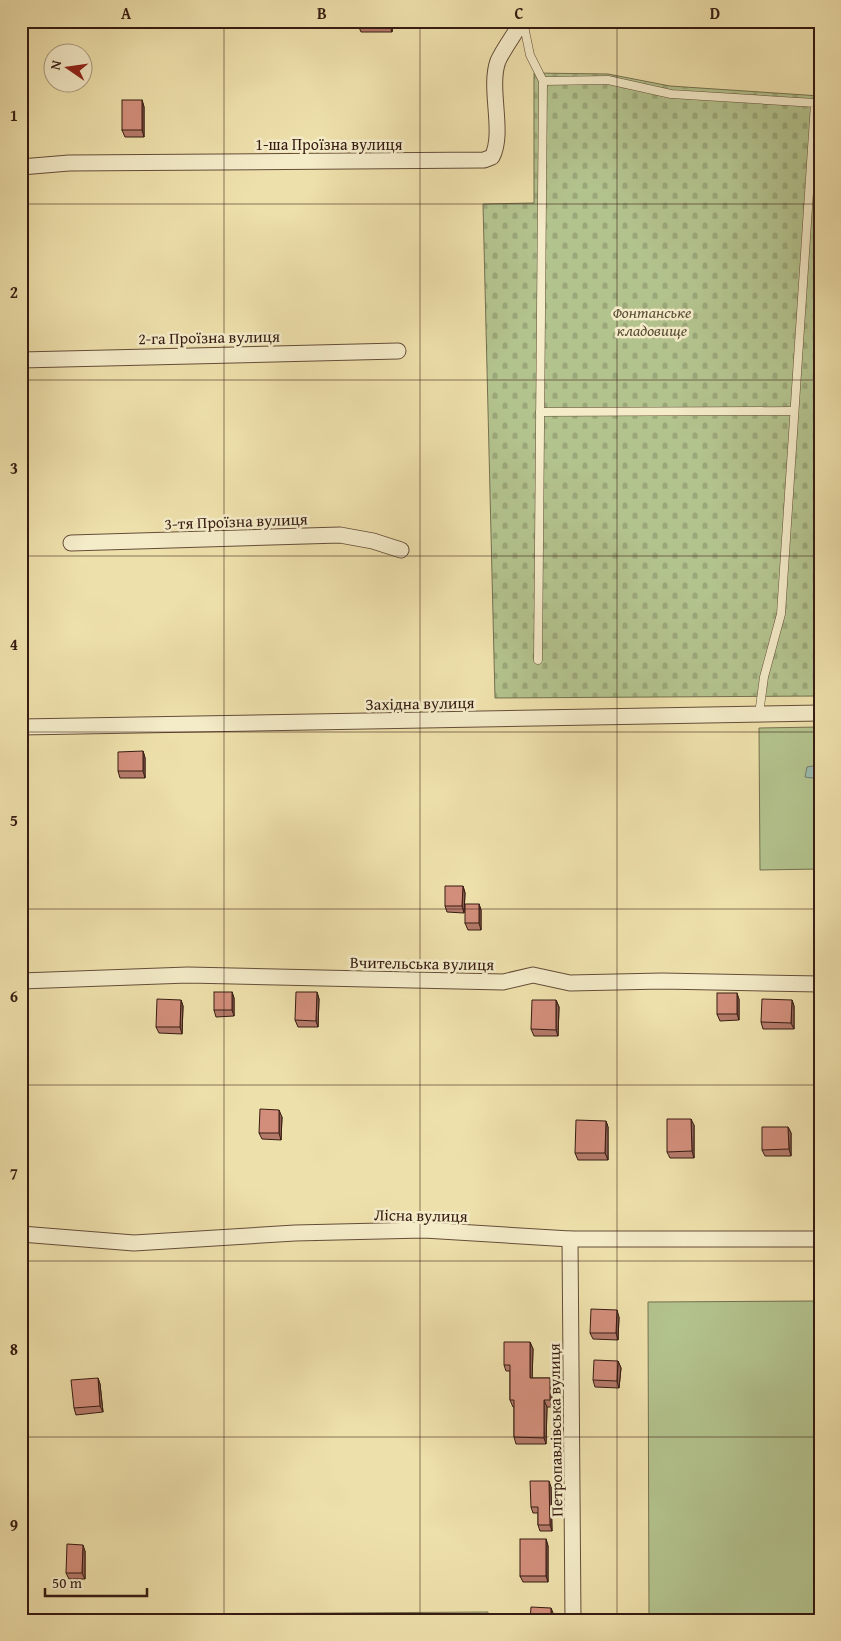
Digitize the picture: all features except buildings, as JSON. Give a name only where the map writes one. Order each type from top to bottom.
[{"type":"street","name":"1-ша Проїзна вулиця","points":[[21,167],[69,163],[484,160],[492,157],[496,150],[495,102],[498,62],[523,21]]},
{"type":"street","name":"2-га Проїзна вулиця","points":[[21,360],[398,350]]},
{"type":"street","name":"3-тя Проїзна вулиця","points":[[71,543],[340,535],[373,541],[401,550]]},
{"type":"street","name":"Західна вулиця","points":[[21,727],[820,713]]},
{"type":"street","name":"Вчительська вулиця","points":[[21,981],[188,975],[503,982],[533,974],[570,983],[662,981],[820,984]]},
{"type":"street","name":"Лісна вулиця","points":[[21,1234],[134,1242],[295,1233],[424,1230],[570,1239],[820,1239]]},
{"type":"street","name":"Петропавлівська вулиця","points":[[570,1239],[573,1620]]},
{"type":"lane","points":[[523,21],[530,55],[543,81],[538,660]]},
{"type":"lane","points":[[543,81],[608,80],[671,94],[815,103],[781,614],[764,677],[759,714]]},
{"type":"lane","points":[[540,412],[794,411]]},
{"type":"green space","name":"Фонтанське кладовище","points":[[534,73],[608,74],[670,86],[820,96],[820,696],[495,698],[483,204],[534,203]]},
{"type":"green space","points":[[820,727],[820,869],[760,870],[759,728]]},
{"type":"green space","points":[[820,1301],[820,1620],[649,1620],[648,1302]]},
{"type":"green space","points":[[488,1612],[488,1620],[21,1620],[21,1615]]},
{"type":"water","points":[[820,766],[820,779],[805,777],[807,767]]}]
